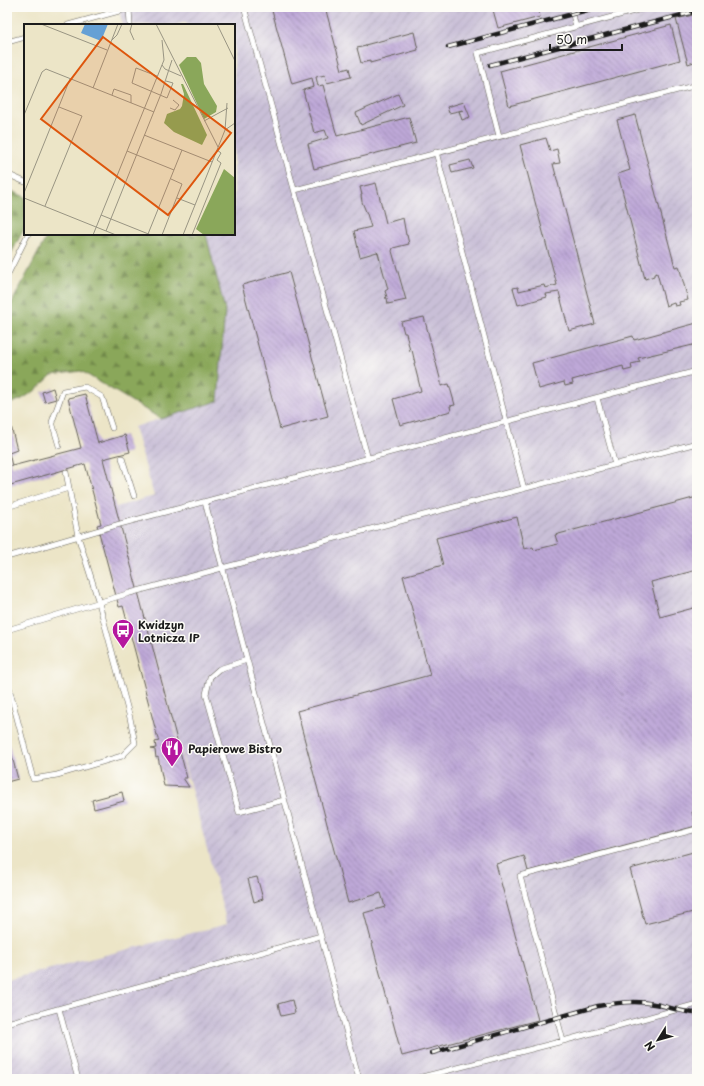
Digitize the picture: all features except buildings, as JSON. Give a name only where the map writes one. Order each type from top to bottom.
[{"type":"lane","points":[[244,7],[368,459]]},
{"type":"lane","points":[[571,7],[576,27]]},
{"type":"lane","points":[[499,136],[478,53],[649,7]]},
{"type":"lane","points":[[72,24],[132,8],[130,24]]},
{"type":"lane","points":[[8,41],[24,37]]},
{"type":"lane","points":[[295,190],[697,85]]},
{"type":"lane","points":[[436,152],[524,488]]},
{"type":"lane","points":[[7,174],[24,182]]},
{"type":"lane","points":[[7,276],[28,235]]},
{"type":"lane","points":[[7,557],[78,536],[697,371]]},
{"type":"lane","points":[[59,446],[52,422],[63,391],[85,387],[102,397],[112,428]]},
{"type":"lane","points":[[597,398],[615,465]]},
{"type":"lane","points":[[7,630],[130,593],[222,568],[697,443]]},
{"type":"lane","points":[[122,458],[134,496]]},
{"type":"lane","points":[[7,680],[33,779],[57,775],[122,756],[135,743],[130,718],[99,603],[78,536],[66,472]]},
{"type":"lane","points":[[7,507],[69,488]]},
{"type":"lane","points":[[205,502],[359,1079]]},
{"type":"lane","points":[[247,660],[219,669],[210,677],[206,694],[239,812],[284,800]]},
{"type":"lane","points":[[563,1041],[520,876],[697,830]]},
{"type":"lane","points":[[7,1023],[321,936]]},
{"type":"lane","points":[[414,1079],[563,1041],[697,1004]]},
{"type":"lane","points":[[59,1009],[78,1079]]},
{"type":"shaded area","points":[[118,7],[697,7],[697,1079],[7,1079],[7,980],[227,924],[116,507],[154,496],[134,427],[218,401],[225,310],[206,235],[235,235],[235,24],[187,24],[186,22],[179,24],[123,24]]},
{"type":"green space","points":[[7,189],[24,197],[24,229],[7,261]]},
{"type":"green space","points":[[47,235],[206,235],[225,310],[218,401],[161,419],[81,371],[52,375],[36,390],[22,399],[7,405],[7,312]]},
{"type":"railway","points":[[448,47],[599,7]]},
{"type":"railway","points":[[490,65],[697,11]]},
{"type":"railway","points":[[432,1053],[598,1006],[626,1002],[640,1002],[697,1013]]},
{"type":"place","name":"Kwidzyn Lotnicza IP","points":[[123,650]]},
{"type":"place","name":"Papierowe Bistro","points":[[172,768]]}]
